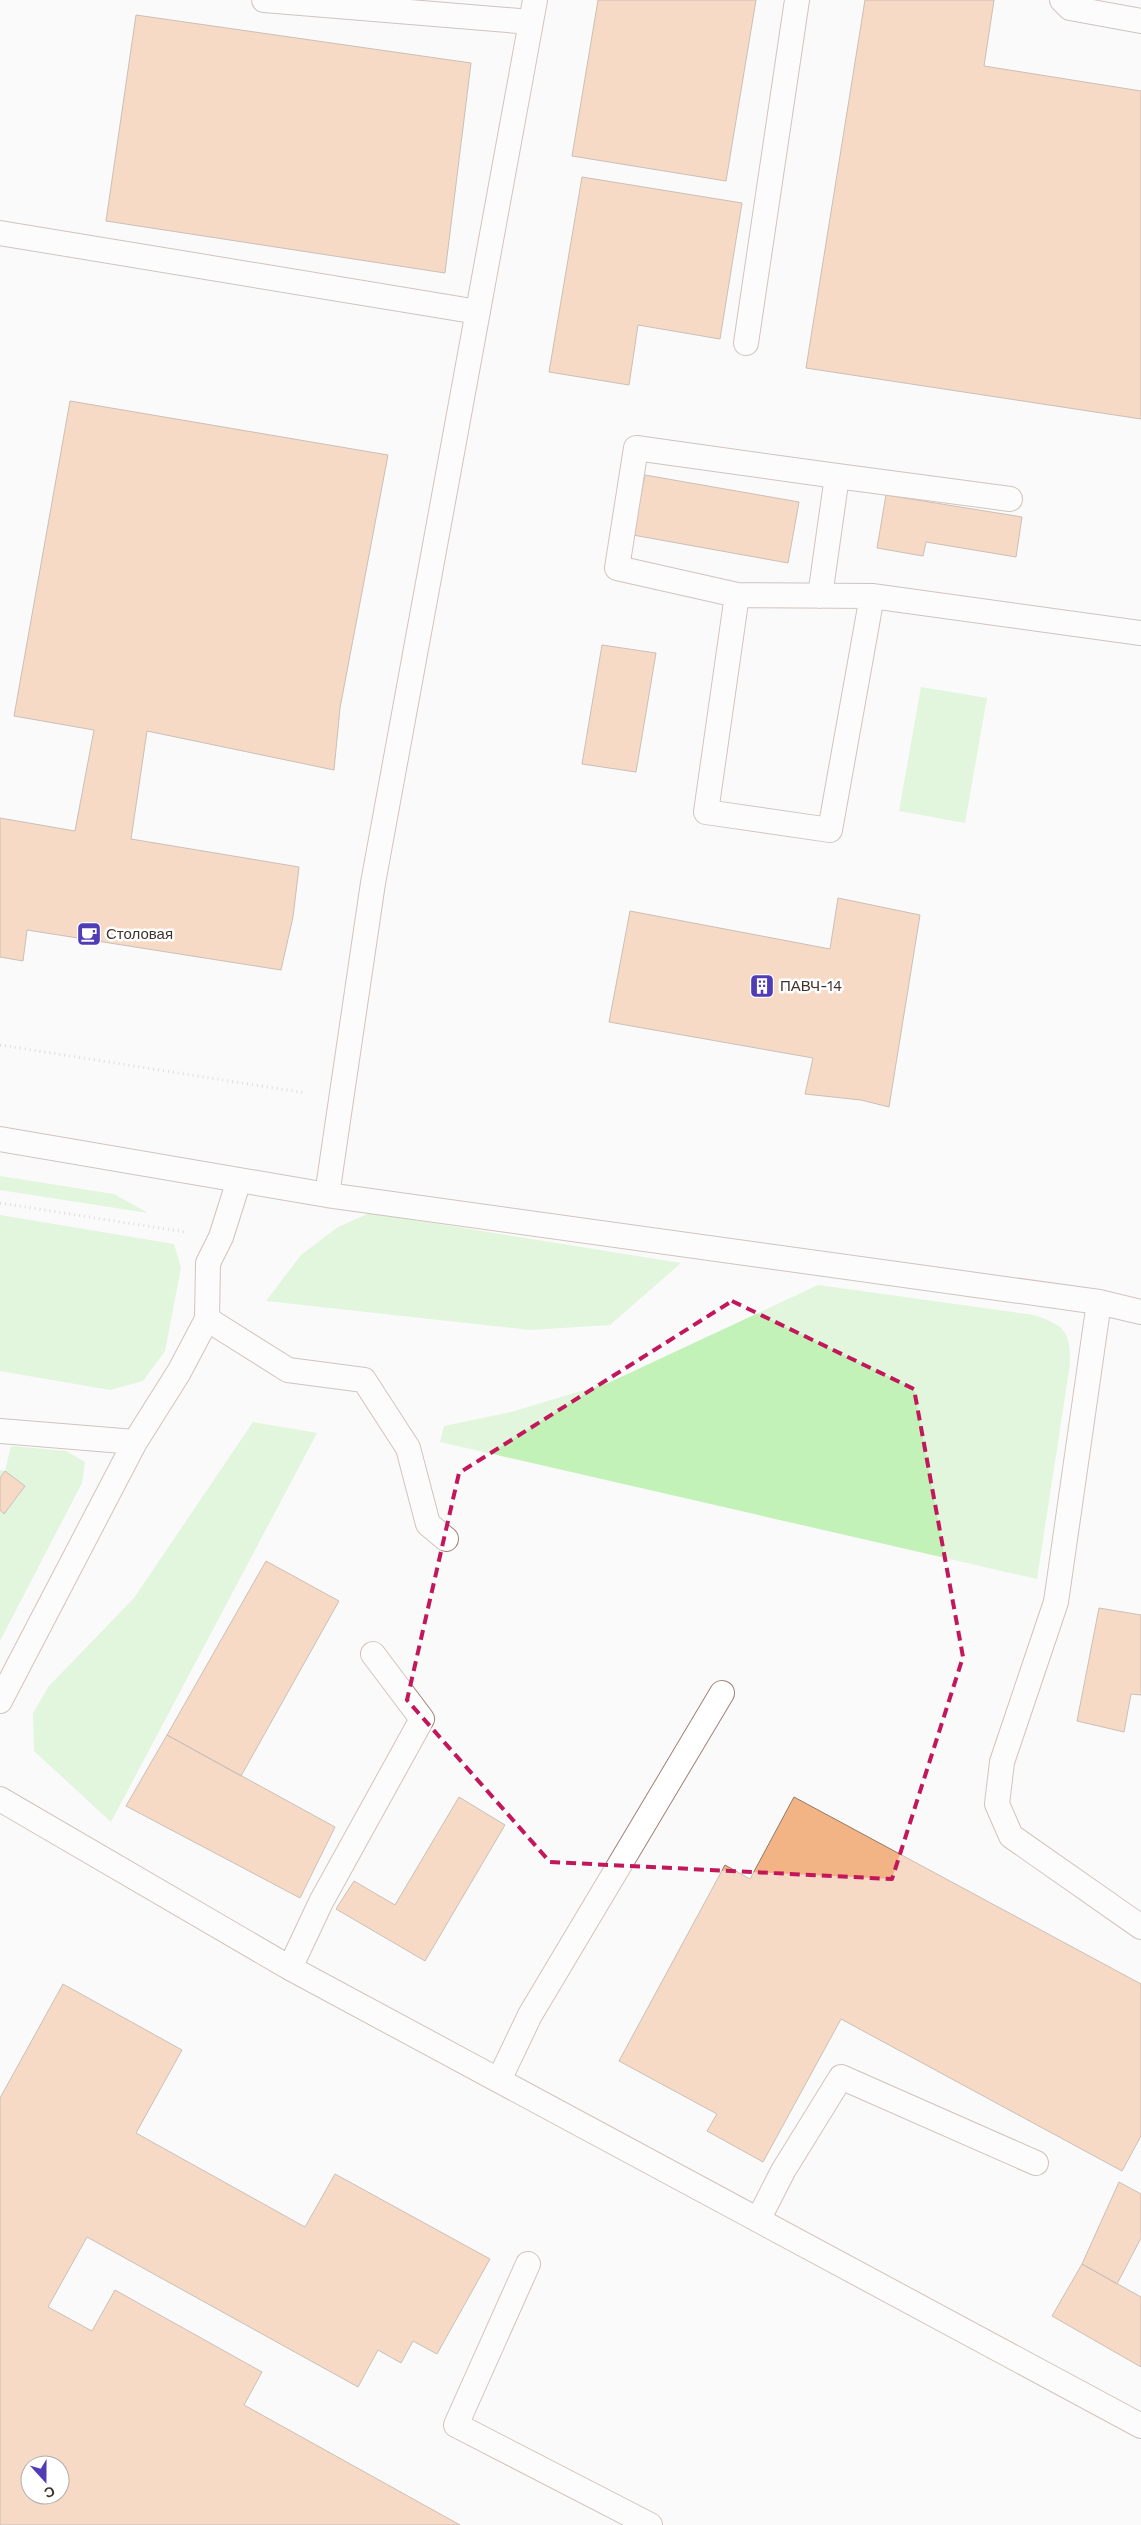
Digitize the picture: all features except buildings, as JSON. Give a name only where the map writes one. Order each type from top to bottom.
[{"type":"lane","points":[[264,0],[533,11],[373,883],[327,1195]]},
{"type":"lane","points":[[746,343],[797,0]]},
{"type":"lane","points":[[1062,0],[1070,8],[1141,20]]},
{"type":"lane","points":[[0,233],[478,312]]},
{"type":"lane","points":[[1010,499],[636,448],[617,568],[737,595],[872,596],[1141,633]]},
{"type":"lane","points":[[820,596],[836,476]]},
{"type":"lane","points":[[737,595],[706,812],[830,830],[872,596]]},
{"type":"lane","points":[[0,1139],[327,1195],[1099,1302],[1141,1312]]},
{"type":"lane","points":[[0,1701],[135,1442],[179,1372],[207,1319],[208,1263],[221,1237],[239,1180]]},
{"type":"lane","points":[[1099,1302],[1056,1602],[1002,1762],[997,1804],[1011,1836],[1141,1926]]},
{"type":"lane","points":[[207,1319],[288,1370],[364,1380],[408,1448],[428,1524],[446,1539]]},
{"type":"lane","points":[[0,1430],[135,1442]]},
{"type":"lane","points":[[290,1968],[322,1902],[422,1719],[373,1654]]},
{"type":"lane","points":[[499,2080],[530,2015],[722,1693]]},
{"type":"lane","points":[[0,1799],[290,1968],[1141,2426]]},
{"type":"lane","points":[[758,2220],[783,2171],[841,2077],[1036,2163]]},
{"type":"lane","points":[[528,2264],[456,2425],[650,2525]]},
{"type":"path","points":[[0,1045],[341,1098]]},
{"type":"path","points":[[0,1203],[221,1237]]},
{"type":"highlighted area","points":[[732,1301],[914,1389],[963,1657],[892,1879],[550,1862],[407,1700],[459,1473]]},
{"type":"green space","points":[[921,687],[987,698],[965,823],[899,811]]},
{"type":"green space","points":[[0,1176],[114,1194],[148,1213],[0,1190]]},
{"type":"green space","points":[[370,1213],[681,1263],[610,1325],[530,1330],[266,1301],[301,1255],[338,1227]]},
{"type":"green space","points":[[0,1215],[174,1244],[181,1268],[165,1351],[143,1381],[110,1390],[0,1371]]},
{"type":"green space","points":[[818,1285],[1034,1315],[1059,1326],[1064,1331],[1069,1344],[1070,1364],[1037,1579],[440,1442],[444,1426],[511,1412],[608,1383]]},
{"type":"green space","points":[[253,1422],[317,1433],[111,1822],[34,1751],[33,1713],[49,1686],[134,1598]]},
{"type":"green space","points":[[11,1446],[66,1451],[85,1462],[82,1483],[0,1641],[0,1470],[5,1471]]},
{"type":"place","name":"Столовая","points":[[89,934]]},
{"type":"place","name":"ПАВЧ-14","points":[[762,986]]}]
